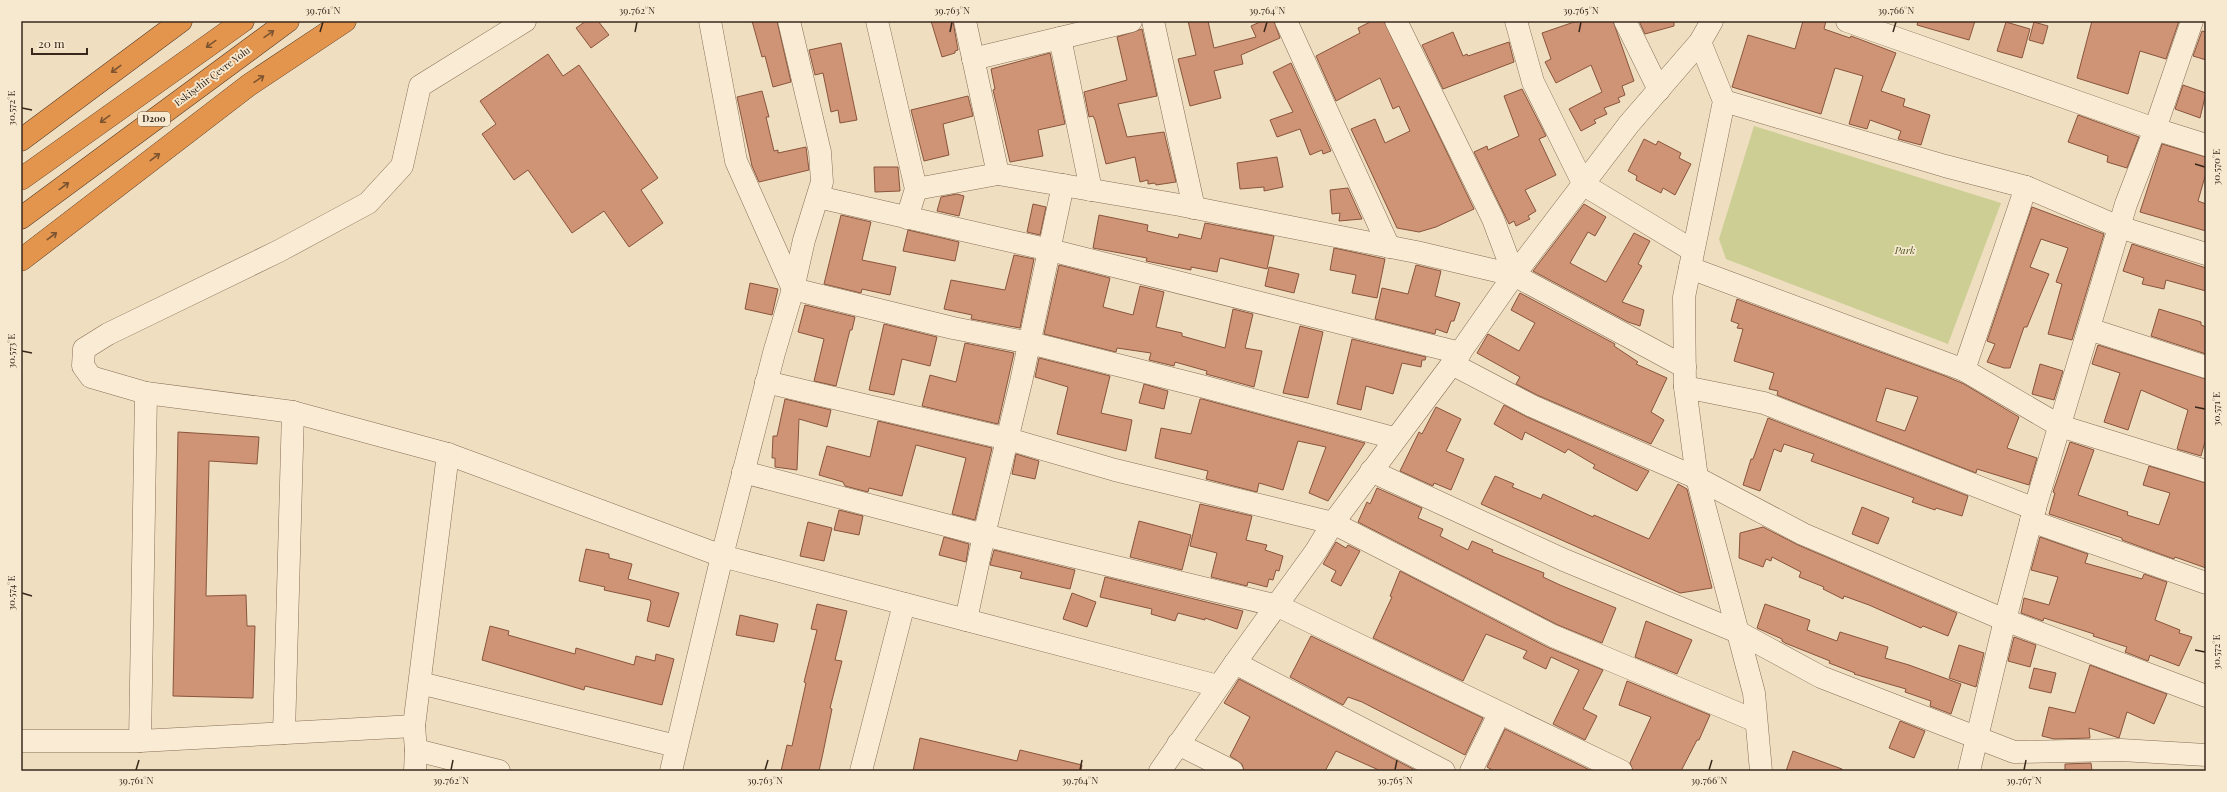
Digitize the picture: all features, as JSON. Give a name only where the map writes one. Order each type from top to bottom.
[{"type":"highway","points":[[21,140],[181,21]]},
{"type":"highway","name":"D200","points":[[21,180],[242,21]]},
{"type":"highway","name":"Eskişehir Çevre Yolu","points":[[21,218],[288,21]]},
{"type":"highway","points":[[21,260],[249,85],[345,21]]},
{"type":"street","points":[[525,21],[420,86],[402,166],[368,203],[280,251],[108,334],[84,349],[83,366],[91,376],[146,393],[293,412],[448,454],[722,556],[1218,686]]},
{"type":"street","points":[[710,21],[736,161],[793,289]]},
{"type":"street","points":[[671,771],[722,556],[766,382],[793,289],[804,240],[822,182],[820,152],[789,21]]},
{"type":"street","points":[[877,21],[916,189],[907,218]]},
{"type":"street","points":[[965,21],[998,174]]},
{"type":"street","points":[[973,59],[1131,21]]},
{"type":"street","points":[[1153,21],[1194,208]]},
{"type":"street","points":[[1286,21],[1389,247]]},
{"type":"street","points":[[1396,21],[1493,219],[1514,275]]},
{"type":"street","points":[[1516,21],[1533,82],[1584,185],[1691,259],[1964,370],[2060,426],[2206,471]]},
{"type":"street","points":[[1624,21],[1659,90]]},
{"type":"street","points":[[1160,771],[1234,663],[1278,606],[1316,551],[1333,523],[1394,438],[1456,358],[1514,275],[1629,124],[1700,42],[1712,21]]},
{"type":"street","points":[[1847,21],[2155,129],[2206,145]]},
{"type":"street","points":[[1969,771],[1978,739],[2005,620],[2033,515],[2119,227],[2191,24]]},
{"type":"street","points":[[1060,38],[1091,190]]},
{"type":"street","points":[[1700,42],[1724,101],[1684,297],[1685,377],[1697,478],[1754,693],[1761,771]]},
{"type":"street","points":[[1724,101],[1945,166],[2026,187],[2119,227],[2206,254]]},
{"type":"street","points":[[916,189],[998,174],[1194,208],[1389,247],[1514,275],[1685,377],[1764,403],[2033,515],[2206,584]]},
{"type":"street","points":[[966,620],[984,535],[1030,343],[1063,185]]},
{"type":"street","points":[[1964,370],[2026,187]]},
{"type":"street","points":[[818,197],[1050,250],[1456,358],[1532,406],[1697,478],[1803,534],[2005,620],[2206,696]]},
{"type":"street","points":[[793,289],[953,328],[1030,343],[1205,387],[1394,438]]},
{"type":"street","points":[[2089,329],[2206,367]]},
{"type":"street","points":[[766,382],[1008,439],[1115,470],[1333,523],[1553,636],[1756,721]]},
{"type":"street","points":[[140,741],[146,393]]},
{"type":"street","points":[[284,733],[293,412]]},
{"type":"street","points":[[415,771],[416,750],[414,726],[448,454]]},
{"type":"street","points":[[1371,471],[1564,560],[1738,632],[1821,677],[2014,752],[2121,750],[2206,755]]},
{"type":"street","points":[[743,472],[984,535],[1278,606],[1499,714],[1621,771]]},
{"type":"street","points":[[861,771],[904,604]]},
{"type":"street","points":[[1234,663],[1444,771]]},
{"type":"street","points":[[420,683],[676,746]]},
{"type":"street","points":[[1471,771],[1499,714]]},
{"type":"street","points":[[21,741],[140,741],[414,726]]},
{"type":"street","points":[[1178,744],[1232,771]]},
{"type":"street","points":[[416,750],[499,771]]},
{"type":"green space","name":"Park","points":[[1754,126],[2001,203],[1948,344],[1726,259],[1719,239]]},
{"type":"building","points":[[586,21],[598,21],[609,35],[591,48],[576,28]]},
{"type":"building","points":[[752,21],[777,21],[791,82],[773,87],[765,56],[762,57]]},
{"type":"building","points":[[931,21],[953,21],[958,50],[955,51],[955,53],[942,57]]},
{"type":"building","points":[[1188,21],[1208,21],[1214,48],[1256,37],[1251,26],[1262,21],[1274,21],[1280,38],[1241,55],[1243,64],[1214,71],[1221,98],[1190,106],[1178,59],[1196,55]]},
{"type":"building","points":[[1372,21],[1384,21],[1474,209],[1436,227],[1419,232],[1397,228],[1351,129],[1375,119],[1385,143],[1410,131],[1399,106],[1393,109],[1380,78],[1336,101],[1316,56],[1360,33],[1358,28]]},
{"type":"building","points":[[1577,21],[1613,21],[1634,81],[1622,86],[1625,95],[1618,98],[1620,102],[1604,108],[1607,114],[1594,120],[1596,123],[1581,131],[1569,109],[1602,92],[1591,65],[1556,83],[1545,62],[1551,59],[1542,33]]},
{"type":"building","points":[[1639,21],[1674,21],[1674,26],[1645,34]]},
{"type":"building","points":[[1803,21],[1826,21],[1824,29],[1850,38],[1851,36],[1896,53],[1881,91],[1905,99],[1903,106],[1930,115],[1921,145],[1898,139],[1901,131],[1870,120],[1867,129],[1849,124],[1863,76],[1835,68],[1821,114],[1732,87],[1748,35],[1795,49]]},
{"type":"building","points":[[1918,21],[1975,21],[1969,40],[1917,25]]},
{"type":"building","points":[[2092,21],[2179,21],[2166,59],[2140,51],[2128,94],[2077,78]]},
{"type":"building","points":[[2006,22],[2030,29],[2022,58],[1997,51]]},
{"type":"building","points":[[2034,22],[2048,26],[2043,44],[2029,40]]},
{"type":"building","points":[[1142,29],[1157,96],[1118,104],[1127,137],[1164,132],[1176,182],[1156,185],[1155,183],[1148,184],[1148,180],[1140,182],[1135,157],[1106,164],[1095,120],[1093,116],[1089,117],[1084,92],[1127,80],[1117,37]]},
{"type":"building","points":[[2202,31],[2206,32],[2206,60],[2193,56]]},
{"type":"building","points":[[1453,32],[1463,56],[1467,54],[1468,56],[1509,42],[1514,62],[1443,89],[1422,45]]},
{"type":"building","points":[[841,43],[857,120],[840,123],[838,110],[831,112],[823,73],[815,75],[809,50]]},
{"type":"building","points":[[1050,53],[1065,124],[1038,130],[1043,156],[1010,162],[993,90],[995,89],[991,69]]},
{"type":"building","points":[[548,54],[563,76],[579,65],[658,178],[641,190],[663,223],[629,247],[604,211],[572,233],[528,170],[514,180],[482,134],[496,124],[480,101]]},
{"type":"building","points":[[1291,63],[1331,151],[1323,154],[1322,150],[1310,155],[1300,129],[1277,137],[1270,120],[1293,112],[1273,72]]},
{"type":"building","points":[[2183,85],[2206,93],[2200,118],[2175,109]]},
{"type":"building","points":[[1522,89],[1546,136],[1539,139],[1556,175],[1525,190],[1536,211],[1528,216],[1530,219],[1516,226],[1514,221],[1509,224],[1474,152],[1487,146],[1488,150],[1519,136],[1504,96]]},
{"type":"building","points":[[762,91],[769,117],[766,117],[774,151],[778,150],[778,153],[806,147],[809,170],[759,182],[752,166],[737,97]]},
{"type":"building","points":[[968,96],[973,116],[943,124],[949,155],[924,161],[911,110]]},
{"type":"building","points":[[2078,115],[2139,137],[2127,168],[2107,162],[2108,156],[2068,142]]},
{"type":"building","points":[[1644,139],[1656,145],[1658,141],[1681,153],[1679,158],[1691,164],[1675,195],[1663,188],[1661,193],[1636,180],[1637,176],[1628,171]]},
{"type":"building","points":[[2162,144],[2206,157],[2206,173],[2198,201],[2206,204],[2206,231],[2140,212]]},
{"type":"building","points":[[1277,157],[1283,187],[1264,191],[1264,187],[1240,189],[1237,163]]},
{"type":"building","points":[[874,167],[898,167],[900,191],[875,192]]},
{"type":"building","points":[[1348,188],[1362,219],[1339,221],[1340,213],[1332,214],[1330,190]]},
{"type":"building","points":[[957,194],[964,196],[959,216],[937,211],[941,197]]},
{"type":"building","points":[[1033,204],[1046,207],[1040,235],[1027,232]]},
{"type":"building","points":[[1584,204],[1606,217],[1595,236],[1588,232],[1570,263],[1606,282],[1634,233],[1650,241],[1638,264],[1642,266],[1622,302],[1644,310],[1640,326],[1628,322],[1533,271]]},
{"type":"building","points":[[2032,207],[2104,234],[2072,340],[2048,334],[2062,284],[2056,282],[2068,248],[2041,239],[2030,267],[2049,274],[2027,327],[2024,327],[2010,368],[2004,368],[1987,362],[1995,344],[1987,341]]},
{"type":"building","points":[[841,215],[871,222],[862,260],[896,267],[890,295],[862,289],[861,293],[824,284]]},
{"type":"building","points":[[1099,215],[1148,225],[1147,231],[1178,238],[1179,234],[1201,239],[1205,223],[1274,236],[1267,269],[1220,258],[1217,272],[1191,267],[1191,270],[1146,261],[1147,258],[1093,248]]},
{"type":"building","points":[[908,230],[959,242],[955,261],[903,251]]},
{"type":"building","points":[[2132,244],[2206,268],[2206,291],[2166,280],[2164,289],[2142,284],[2144,278],[2123,271]]},
{"type":"building","points":[[1334,248],[1385,259],[1377,298],[1352,293],[1356,275],[1330,270]]},
{"type":"building","points":[[1014,255],[1034,259],[1020,328],[971,319],[972,315],[944,309],[951,280],[1005,290]]},
{"type":"building","points":[[1059,265],[1110,278],[1103,307],[1133,315],[1140,286],[1164,292],[1156,327],[1182,333],[1182,336],[1225,348],[1233,309],[1253,314],[1245,348],[1262,351],[1254,387],[1206,374],[1207,371],[1175,362],[1174,366],[1149,360],[1151,353],[1117,348],[1116,352],[1044,334]]},
{"type":"building","points":[[1416,265],[1441,271],[1435,296],[1460,303],[1454,321],[1451,321],[1447,333],[1436,329],[1435,334],[1375,319],[1382,288],[1408,294]]},
{"type":"building","points":[[1269,267],[1299,274],[1294,293],[1265,286]]},
{"type":"building","points":[[750,283],[778,289],[772,315],[745,309]]},
{"type":"building","points":[[1520,293],[1615,344],[1614,346],[1638,362],[1636,364],[1667,378],[1651,412],[1664,420],[1651,444],[1537,395],[1516,384],[1520,377],[1477,353],[1488,334],[1519,351],[1535,323],[1511,310]]},
{"type":"building","points":[[1737,299],[1964,384],[2019,417],[2007,448],[2037,458],[2029,485],[1977,469],[1976,473],[1777,395],[1778,391],[1769,389],[1774,373],[1734,361],[1743,329],[1737,328],[1739,324],[1731,321]],"holes":[[[1886,388],[1918,397],[1905,431],[1876,421]]]},
{"type":"building","points":[[805,305],[855,317],[852,330],[850,330],[836,386],[814,381],[824,339],[798,332]]},
{"type":"building","points":[[2159,309],[2201,322],[2201,325],[2206,327],[2206,354],[2151,336]]},
{"type":"building","points":[[884,324],[937,337],[930,366],[902,359],[894,395],[869,390]]},
{"type":"building","points":[[1300,326],[1323,332],[1308,398],[1283,393]]},
{"type":"building","points":[[1352,339],[1426,357],[1425,360],[1422,360],[1421,367],[1402,363],[1393,394],[1366,386],[1361,410],[1337,404]]},
{"type":"building","points":[[965,343],[1014,353],[998,424],[922,406],[930,375],[956,382]]},
{"type":"building","points":[[2098,345],[2206,379],[2206,438],[2201,456],[2177,449],[2188,410],[2141,390],[2128,430],[2104,422],[2120,373],[2092,364]]},
{"type":"building","points":[[1039,358],[1110,376],[1101,413],[1132,420],[1126,451],[1057,434],[1068,387],[1035,377]]},
{"type":"building","points":[[2040,364],[2063,371],[2054,400],[2032,394]]},
{"type":"building","points":[[1144,384],[1168,391],[1164,409],[1139,403]]},
{"type":"building","points":[[785,399],[831,410],[827,427],[799,419],[797,470],[775,467],[775,458],[772,458],[773,436],[777,436]]},
{"type":"building","points":[[1200,399],[1365,443],[1328,501],[1309,493],[1326,447],[1298,441],[1283,490],[1259,483],[1257,492],[1206,479],[1208,471],[1155,458],[1161,428],[1191,434]]},
{"type":"building","points":[[1504,405],[1527,417],[1649,471],[1637,491],[1593,468],[1595,465],[1568,449],[1565,453],[1525,432],[1522,440],[1494,424]]},
{"type":"building","points":[[1436,407],[1461,419],[1446,451],[1464,459],[1451,490],[1434,483],[1433,486],[1400,471],[1419,432],[1422,434]]},
{"type":"building","points":[[1768,418],[1968,496],[1962,516],[1936,508],[1935,510],[1912,502],[1914,498],[1811,461],[1814,454],[1784,444],[1781,452],[1774,449],[1760,491],[1743,485],[1751,459],[1753,459]]},
{"type":"building","points":[[878,421],[992,448],[975,520],[952,514],[966,458],[916,445],[902,496],[869,488],[868,492],[845,486],[843,482],[819,475],[827,446],[870,457]]},
{"type":"building","points":[[178,432],[259,437],[257,464],[209,461],[206,596],[246,595],[247,626],[255,626],[253,698],[173,696]]},
{"type":"building","points":[[2070,442],[2094,450],[2078,495],[2128,512],[2127,515],[2159,525],[2170,493],[2143,485],[2149,466],[2206,483],[2206,568],[2175,557],[2174,559],[2122,540],[2122,538],[2049,514],[2055,493],[2053,492]]},
{"type":"building","points":[[1016,454],[1039,461],[1035,479],[1012,474]]},
{"type":"building","points":[[1495,476],[1514,484],[1512,487],[1541,499],[1543,494],[1593,517],[1594,515],[1649,539],[1678,484],[1687,489],[1712,588],[1680,593],[1481,504]]},
{"type":"building","points":[[1377,488],[1422,508],[1418,518],[1443,529],[1440,536],[1468,550],[1472,541],[1493,550],[1492,552],[1544,573],[1543,577],[1560,585],[1616,608],[1602,643],[1558,625],[1358,522],[1367,502],[1370,504]]},
{"type":"building","points":[[1200,504],[1252,516],[1246,540],[1267,545],[1265,550],[1283,556],[1279,571],[1276,570],[1273,580],[1269,579],[1267,587],[1248,582],[1247,586],[1211,577],[1217,553],[1190,546]]},
{"type":"building","points":[[1862,507],[1889,518],[1878,544],[1852,534]]},
{"type":"building","points":[[839,510],[863,516],[859,535],[834,530]]},
{"type":"building","points":[[1139,521],[1191,535],[1182,570],[1130,557]]},
{"type":"building","points":[[808,522],[832,528],[824,561],[800,556]]},
{"type":"building","points":[[1763,527],[1798,545],[1957,613],[1948,636],[1923,626],[1921,628],[1869,605],[1844,596],[1843,599],[1823,589],[1824,587],[1799,577],[1801,572],[1772,557],[1771,561],[1766,559],[1763,567],[1739,558],[1740,533]]},
{"type":"building","points":[[944,537],[969,544],[966,562],[939,555]]},
{"type":"building","points":[[2040,537],[2088,554],[2085,563],[2142,579],[2144,574],[2167,582],[2155,620],[2180,630],[2179,633],[2192,637],[2179,666],[2150,655],[2148,661],[2125,652],[2127,647],[2093,636],[2094,634],[2044,618],[2043,621],[2021,613],[2024,598],[2049,605],[2058,577],[2031,570]]},
{"type":"building","points":[[1336,542],[1346,548],[1348,545],[1360,551],[1341,586],[1331,581],[1336,571],[1323,564]]},
{"type":"building","points":[[586,549],[609,554],[609,558],[632,564],[628,579],[679,593],[669,627],[647,621],[651,603],[650,600],[604,590],[605,587],[579,581]]},
{"type":"building","points":[[994,550],[1075,570],[1070,589],[1020,578],[1022,572],[990,565]]},
{"type":"building","points":[[1400,571],[1547,647],[1603,670],[1583,709],[1597,716],[1585,740],[1553,724],[1579,670],[1551,657],[1546,669],[1523,658],[1527,651],[1486,634],[1463,681],[1373,638],[1392,597],[1390,596]]},
{"type":"building","points":[[1105,577],[1243,611],[1237,629],[1205,618],[1205,620],[1178,613],[1175,621],[1151,614],[1152,609],[1100,597]]},
{"type":"building","points":[[1072,593],[1096,602],[1087,627],[1063,619]]},
{"type":"building","points":[[817,604],[847,611],[835,660],[842,661],[830,708],[832,709],[823,753],[819,771],[781,771],[787,745],[792,746],[806,683],[804,682],[817,630],[811,629]]},
{"type":"building","points":[[1765,604],[1810,620],[1807,630],[1837,641],[1840,632],[1888,647],[1885,658],[1961,684],[1951,714],[1930,706],[1931,701],[1905,692],[1906,689],[1854,674],[1855,673],[1829,663],[1830,661],[1785,643],[1782,639],[1757,628]]},
{"type":"building","points":[[740,615],[778,624],[774,642],[736,635]]},
{"type":"building","points":[[1646,621],[1692,640],[1677,674],[1635,657]]},
{"type":"building","points":[[490,626],[509,631],[508,635],[575,654],[576,648],[634,665],[636,656],[655,661],[656,654],[674,659],[662,705],[585,686],[584,690],[482,660]]},
{"type":"building","points":[[1311,636],[1483,718],[1465,755],[1362,702],[1348,697],[1343,705],[1290,677]]},
{"type":"building","points":[[2014,637],[2036,645],[2030,667],[2008,661]]},
{"type":"building","points":[[1959,645],[1984,653],[1976,687],[1949,678]]},
{"type":"building","points":[[2090,665],[2167,694],[2154,724],[2127,712],[2119,738],[2089,728],[2090,738],[2054,739],[2042,736],[2049,707],[2075,713]]},
{"type":"building","points":[[2034,668],[2056,673],[2051,693],[2029,688]]},
{"type":"building","points":[[1239,679],[1417,771],[1381,771],[1336,751],[1325,771],[1244,771],[1242,764],[1230,756],[1250,717],[1224,703]]},
{"type":"building","points":[[1627,681],[1710,715],[1699,740],[1697,740],[1681,771],[1633,771],[1630,763],[1651,717],[1619,705]]},
{"type":"building","points":[[1900,721],[1925,731],[1914,758],[1889,748]]},
{"type":"building","points":[[1505,729],[1592,771],[1494,771],[1487,767]]},
{"type":"building","points":[[920,738],[1017,761],[1020,750],[1082,765],[1081,771],[913,771]]},
{"type":"building","points":[[1793,751],[1842,769],[1842,771],[1786,771]]},
{"type":"building","points":[[2091,763],[2092,771],[2065,771],[2065,764]]}]
